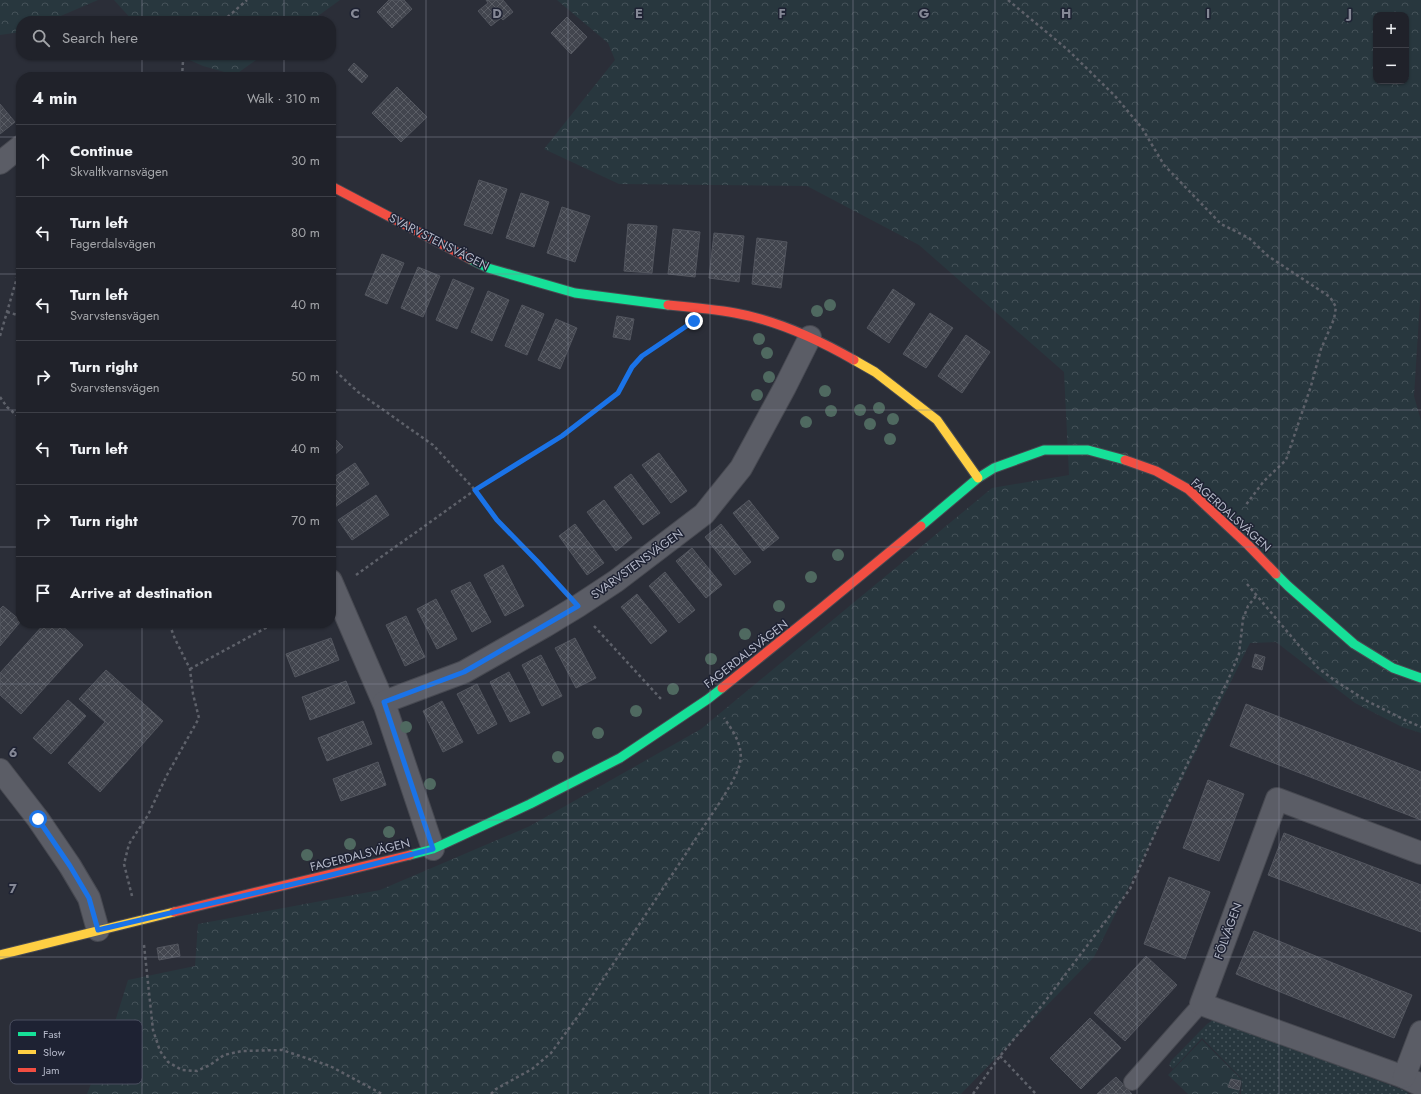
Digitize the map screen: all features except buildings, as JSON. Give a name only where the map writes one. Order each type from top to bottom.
[{"type":"street","points":[[0,164],[16,150]]},
{"type":"street","name":"SVARVSTENSVÄGEN","points":[[336,189],[488,268],[575,293],[652,304],[736,313],[784,327],[810,337],[835,349],[875,372],[937,420],[978,478]]},
{"type":"street","name":"SVARVSTENSVÄGEN","points":[[384,702],[464,672],[578,606],[627,573],[704,514],[741,468],[810,337]]},
{"type":"street","name":"FAGERDALSVÄGEN","points":[[0,955],[433,849],[530,804],[620,758],[708,699],[819,610],[978,478],[994,468],[1044,450],[1088,450],[1110,456],[1156,471],[1188,490],[1248,545],[1288,586],[1354,644],[1393,668],[1421,678]]},
{"type":"street","points":[[336,593],[384,702],[433,849]]},
{"type":"street","points":[[0,770],[38,819],[70,866],[89,898],[98,930]]},
{"type":"street","name":"FÖLVÄGEN","points":[[1201,1004],[1277,799],[1421,853]]},
{"type":"street","points":[[1201,1004],[1412,1081],[1421,1032]]},
{"type":"lane","points":[[1132,1082],[1201,1004]]},
{"type":"path","points":[[229,16],[247,0]]},
{"type":"path","points":[[1008,0],[1068,50],[1115,96],[1142,128],[1164,165],[1221,224],[1249,238],[1268,256],[1330,297],[1336,307],[1334,319],[1321,348],[1311,386],[1286,460],[1264,481],[1243,508]]},
{"type":"path","points":[[182,72],[184,60]]},
{"type":"path","points":[[0,336],[16,281]]},
{"type":"path","points":[[336,584],[475,490],[562,436],[618,393],[632,367],[642,356],[694,321],[696,308]]},
{"type":"path","points":[[7,312],[16,315]]},
{"type":"path","points":[[336,372],[358,392],[433,445],[475,490],[497,520],[537,561],[578,606],[590,622],[656,692],[664,703]]},
{"type":"path","points":[[0,397],[16,414]]},
{"type":"path","points":[[1248,545],[1240,559],[1244,581],[1318,668],[1367,701],[1421,727]]},
{"type":"path","points":[[973,1094],[1000,1056],[1043,1004],[1130,889],[1168,804],[1228,680],[1239,654],[1248,606],[1256,596]]},
{"type":"path","points":[[190,669],[266,628]]},
{"type":"path","points":[[491,1094],[496,1089],[532,1069],[551,1053],[592,995],[722,799],[738,772],[742,756],[738,740],[725,719],[708,699]]},
{"type":"path","points":[[1000,1056],[1036,1094]]},
{"type":"green space","points":[[0,0],[98,0],[61,16],[16,16],[16,33],[0,35]]},
{"type":"green space","points":[[114,0],[340,0],[318,16],[128,16]]},
{"type":"green space","points":[[557,0],[1421,0],[1421,285],[1414,396],[1421,421],[1421,733],[1402,727],[1355,703],[1276,642],[1250,643],[1094,957],[961,1094],[87,1094],[91,1084],[142,1084],[142,1020],[116,1020],[128,980],[195,966],[198,924],[380,890],[530,826],[701,729],[992,488],[1069,475],[1064,372],[919,245],[807,186],[619,184],[544,149],[615,60],[608,43]]},
{"type":"green space","points":[[189,60],[256,60],[239,72],[224,72],[203,66]]},
{"type":"green space","points":[[1216,1018],[1408,1092],[1408,1094],[1241,1094],[1242,1079],[1202,1038],[1173,1069],[1169,1065],[1171,1061],[1207,1024]]},
{"type":"green space","points":[[1202,1040],[1242,1080],[1239,1094],[1188,1094],[1168,1075]]},
{"type":"traffic: fast","points":[[470,259],[488,268],[575,293],[668,305]]},
{"type":"traffic: fast","points":[[921,526],[978,478],[994,468],[1044,450],[1088,450],[1125,460]]},
{"type":"traffic: fast","points":[[1276,574],[1354,644],[1393,668],[1421,678]]},
{"type":"traffic: fast","points":[[410,855],[433,849],[530,804],[620,758],[722,688]]},
{"type":"traffic: slow","points":[[854,360],[875,372],[937,420],[978,478]]},
{"type":"traffic: slow","points":[[0,955],[174,912]]},
{"type":"traffic: jam","points":[[336,189],[470,259]]},
{"type":"traffic: jam","points":[[668,305],[702,308],[766,320],[812,338],[854,360]]},
{"type":"traffic: jam","points":[[1125,460],[1156,471],[1188,489],[1248,545],[1276,574]]},
{"type":"traffic: jam","points":[[722,688],[921,526]]},
{"type":"traffic: jam","points":[[174,912],[410,855]]},
{"type":"route","points":[[38,819],[70,866],[89,898],[98,930],[327,876],[433,849],[384,702],[464,672],[578,606],[497,520],[475,490],[562,436],[618,393],[632,367],[642,356],[694,321]]}]
